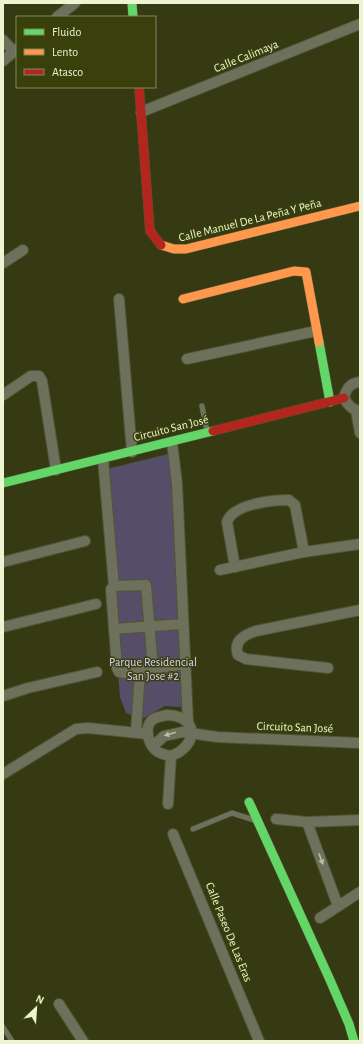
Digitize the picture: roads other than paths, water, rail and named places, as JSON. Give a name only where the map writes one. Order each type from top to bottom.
[{"type":"street","points":[[58,16],[75,3]]},
{"type":"street","points":[[132,3],[133,16]]},
{"type":"street","name":"Calle Calimaya","points":[[141,112],[360,24]]},
{"type":"street","points":[[3,40],[15,50],[3,61]]},
{"type":"street","name":"Calle Manuel De La Peña Y Peña","points":[[139,88],[150,231],[155,240],[166,249],[174,251],[186,249],[360,206]]},
{"type":"street","points":[[3,263],[23,250]]},
{"type":"street","points":[[183,299],[286,273],[304,270],[308,275],[316,331],[330,402]]},
{"type":"street","points":[[119,299],[132,452]]},
{"type":"street","points":[[187,359],[316,331]]},
{"type":"street","points":[[3,395],[31,376],[38,376],[42,381],[56,470]]},
{"type":"street","points":[[360,382],[353,383],[348,387],[344,398],[348,405],[358,410],[360,434]]},
{"type":"street","name":"Circuito San José","points":[[3,483],[344,398]]},
{"type":"street","points":[[172,442],[177,484],[182,624],[186,664],[188,722],[191,732],[190,741],[186,748],[171,756],[158,752],[153,746],[148,734],[149,725],[152,720],[162,716],[175,715],[188,722]]},
{"type":"street","points":[[103,459],[114,586],[111,589],[114,629],[119,672],[124,673],[186,664]]},
{"type":"street","points":[[235,567],[227,522],[230,516],[238,509],[272,500],[289,500],[295,505],[304,552]]},
{"type":"street","points":[[3,562],[84,541]]},
{"type":"street","points":[[220,570],[304,552],[360,544]]},
{"type":"street","points":[[114,586],[146,585],[152,668]]},
{"type":"street","points":[[3,627],[96,604]]},
{"type":"street","points":[[328,668],[246,659],[238,655],[236,646],[240,639],[246,634],[256,631],[360,610]]},
{"type":"street","points":[[114,629],[182,624]]},
{"type":"street","points":[[136,732],[140,670]]},
{"type":"street","points":[[3,696],[28,688],[97,672]]},
{"type":"street","points":[[3,774],[76,729],[88,728],[148,734]]},
{"type":"street","name":"Circuito San José","points":[[153,746],[164,736],[191,732],[217,737],[360,743]]},
{"type":"street","points":[[168,804],[171,756]]},
{"type":"street","points":[[249,802],[349,1024],[354,1041]]},
{"type":"street","points":[[276,819],[307,822],[360,820]]},
{"type":"street","points":[[307,822],[338,906]]},
{"type":"street","name":"Calle Paseo De Las Eras","points":[[173,834],[259,1041]]},
{"type":"street","points":[[320,918],[360,892]]},
{"type":"street","points":[[59,1004],[83,1041]]},
{"type":"lane","points":[[202,406],[208,432]]},
{"type":"lane","points":[[193,829],[232,813],[259,822]]},
{"type":"lane","points":[[3,1027],[12,1041]]},
{"type":"park label","name":"Parque Residencial San Jose #2","points":[[153,669]]}]
